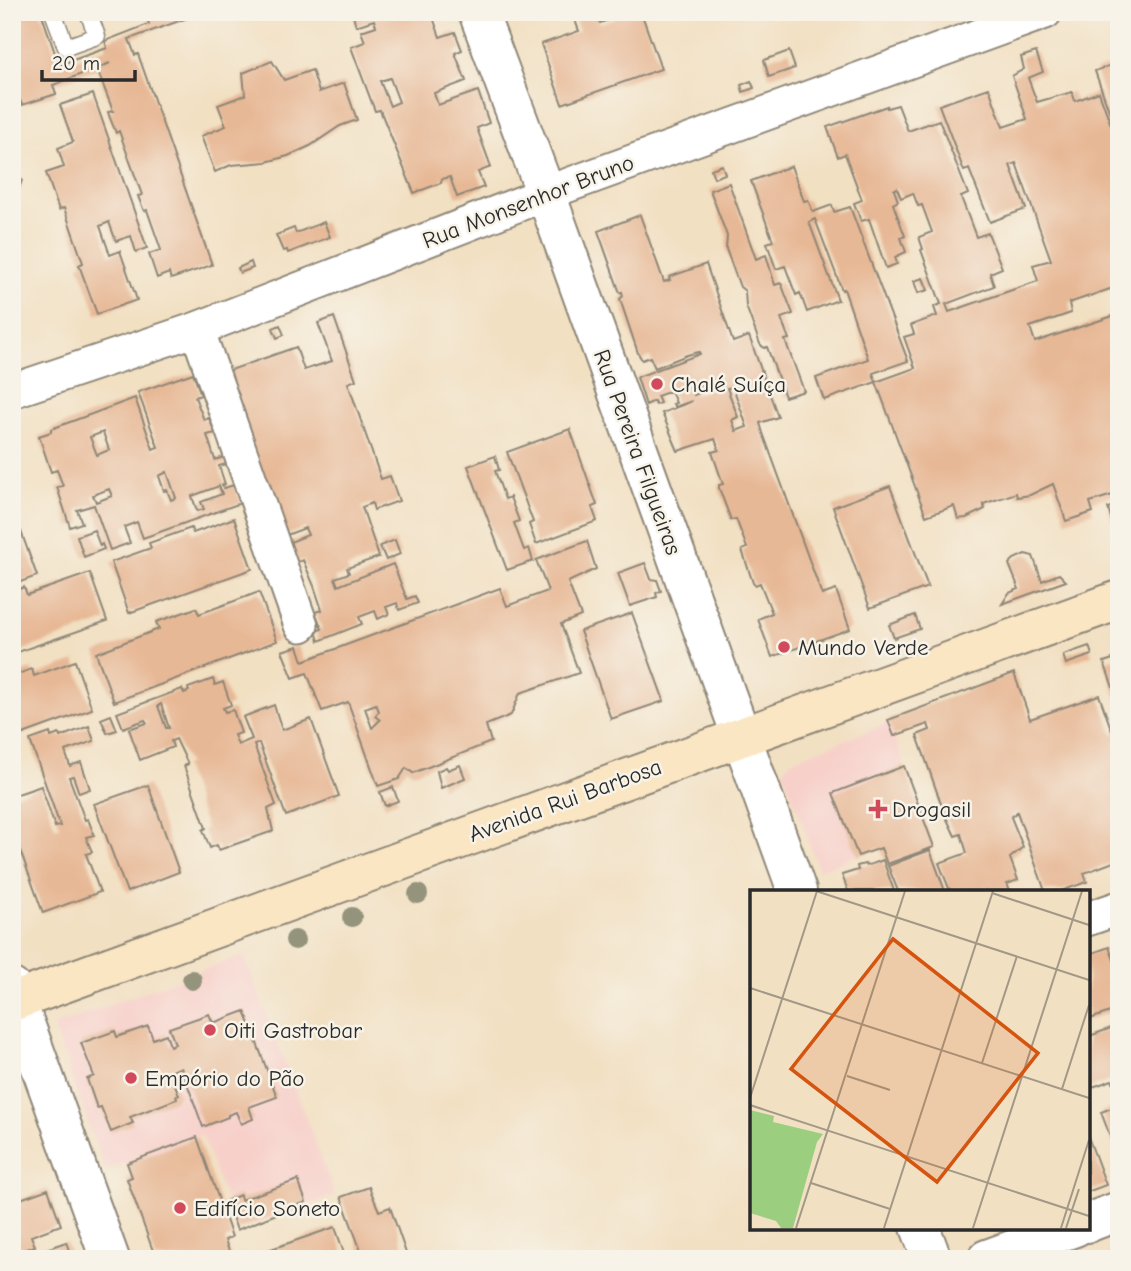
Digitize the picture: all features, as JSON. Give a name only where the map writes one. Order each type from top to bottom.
[{"type":"main road","name":"Avenida Rui Barbosa","points":[[14,997],[1119,600]]},
{"type":"street","name":"Rua Pereira Filgueiras","points":[[478,12],[797,890]]},
{"type":"street","name":"Rua Monsenhor Bruno","points":[[12,391],[197,329],[546,194],[1045,12]]},
{"type":"street","points":[[197,329],[301,625]]},
{"type":"street","points":[[1089,918],[1119,908]]},
{"type":"street","points":[[14,997],[110,1259]]},
{"type":"street","points":[[1089,1222],[1119,1212]]},
{"type":"street","points":[[921,1229],[932,1259]]},
{"type":"street","points":[[988,1259],[1070,1229]]},
{"type":"lane","points":[[52,12],[66,47],[97,36],[88,12]]},
{"type":"shaded area","points":[[889,723],[928,830],[819,870],[783,771],[790,761]]},
{"type":"shaded area","points":[[244,955],[335,1195],[237,1230],[202,1135],[105,1171],[54,1030],[58,1024]]},
{"type":"building","points":[[12,12],[41,12],[59,65],[107,48],[105,41],[149,24],[145,12],[204,12],[129,39],[135,55],[138,54],[212,265],[171,279],[169,273],[157,278],[149,254],[161,250],[147,210],[144,211],[139,199],[138,196],[142,195],[119,131],[116,133],[110,118],[108,112],[113,111],[97,69],[110,63],[53,85],[56,94],[22,105],[12,82]]},
{"type":"building","points":[[352,12],[431,12],[440,37],[455,32],[462,50],[455,53],[466,81],[434,93],[438,105],[478,91],[489,123],[477,128],[491,167],[478,172],[484,187],[457,197],[450,177],[414,193],[380,110],[375,111],[351,47],[365,42],[361,31],[376,26],[374,20],[356,26]],"holes":[[[390,78],[399,102],[390,106],[380,81]]]},
{"type":"building","points":[[572,12],[596,12],[600,23],[632,12],[641,12],[661,69],[562,104],[541,44],[579,31]]},
{"type":"building","points":[[855,12],[885,12],[885,13],[857,19]]},
{"type":"building","points":[[789,51],[795,68],[769,77],[764,60]]},
{"type":"building","points":[[1036,52],[1043,72],[1028,78],[1037,102],[1072,92],[1075,101],[1099,92],[1119,147],[1119,286],[1069,303],[1071,313],[1030,327],[1035,342],[1119,314],[1119,493],[1090,502],[1093,512],[1066,521],[1053,484],[1030,495],[1017,497],[1016,493],[983,504],[985,509],[966,518],[958,519],[954,506],[926,516],[876,382],[915,368],[904,337],[914,334],[911,325],[937,316],[934,307],[941,304],[921,250],[923,249],[919,237],[932,232],[922,205],[918,206],[913,193],[901,198],[897,188],[894,190],[898,201],[893,204],[905,236],[901,238],[906,252],[895,257],[897,264],[886,268],[869,219],[861,221],[854,203],[862,200],[845,154],[838,157],[827,127],[887,106],[898,105],[908,131],[939,120],[968,194],[961,197],[976,237],[988,233],[1002,268],[990,273],[994,286],[946,304],[949,312],[1038,281],[1033,265],[1051,260],[1016,163],[1010,165],[1026,209],[990,222],[969,169],[964,171],[939,105],[989,88],[1003,127],[1027,119],[1012,76],[1024,69],[1021,57]]},
{"type":"building","points":[[272,61],[284,80],[312,70],[319,92],[344,83],[357,120],[340,126],[310,146],[288,156],[266,162],[231,165],[215,172],[201,136],[226,126],[218,105],[245,95],[243,73]]},
{"type":"building","points":[[1119,62],[1119,136],[1118,136],[1095,71]]},
{"type":"building","points":[[751,81],[754,88],[743,92],[741,85]]},
{"type":"building","points":[[93,94],[147,248],[136,252],[131,236],[116,241],[109,222],[100,226],[110,255],[120,251],[137,300],[97,314],[79,265],[83,263],[64,208],[59,210],[46,173],[64,167],[58,148],[73,142],[60,105]]},
{"type":"building","points":[[722,165],[725,174],[714,178],[711,169]]},
{"type":"building","points":[[791,166],[804,201],[808,200],[813,212],[832,205],[834,212],[850,207],[908,361],[873,373],[876,382],[824,400],[816,378],[868,359],[844,289],[842,290],[815,219],[809,222],[838,300],[807,312],[800,293],[796,295],[785,266],[776,269],[767,243],[773,241],[751,181]]},
{"type":"building","points":[[12,168],[17,169],[14,177],[22,180],[13,206]]},
{"type":"building","points":[[729,183],[756,259],[766,255],[775,285],[781,283],[793,314],[781,318],[789,339],[785,340],[804,391],[785,397],[767,347],[764,348],[760,344],[746,306],[745,291],[740,287],[726,249],[727,236],[710,190]]},
{"type":"building","points":[[640,215],[664,282],[670,280],[669,277],[706,264],[733,342],[749,336],[778,417],[760,423],[763,433],[822,595],[836,590],[850,629],[772,657],[758,619],[772,613],[760,583],[753,583],[742,550],[747,548],[736,519],[731,520],[719,488],[719,485],[723,484],[712,452],[719,450],[715,439],[678,451],[662,413],[692,401],[675,407],[671,391],[657,396],[660,403],[656,405],[654,401],[646,405],[637,377],[700,354],[687,355],[655,368],[650,357],[642,360],[620,299],[622,292],[620,293],[598,231]],"holes":[[[702,384],[705,391],[694,395],[692,388]],[[733,387],[747,427],[736,431],[732,420],[738,417],[727,388]]]},
{"type":"building","points":[[324,222],[330,237],[288,253],[287,250],[283,251],[276,235],[294,228],[296,233]]},
{"type":"building","points":[[251,262],[253,268],[240,273],[238,268]]},
{"type":"building","points":[[923,278],[928,290],[918,293],[914,281]]},
{"type":"building","points":[[334,317],[356,380],[348,383],[381,479],[390,476],[399,501],[374,510],[372,503],[362,507],[379,557],[347,568],[349,573],[335,578],[338,586],[393,564],[407,599],[415,596],[418,603],[399,610],[397,603],[386,607],[389,614],[378,619],[375,611],[359,617],[362,624],[319,641],[316,631],[322,629],[315,612],[322,610],[314,586],[303,560],[292,564],[285,544],[308,535],[305,528],[284,536],[225,372],[296,347],[304,370],[332,361],[318,323]]},
{"type":"building","points":[[280,325],[284,335],[277,338],[273,328]]},
{"type":"building","points":[[193,373],[201,395],[195,397],[204,420],[209,418],[215,433],[207,435],[215,460],[224,457],[226,464],[219,466],[225,484],[222,485],[224,488],[234,485],[241,503],[143,538],[137,522],[124,527],[130,543],[110,550],[94,505],[77,510],[82,523],[70,527],[57,487],[63,486],[57,470],[51,472],[39,436],[135,398],[153,449],[158,447],[138,392]],"holes":[[[103,432],[109,450],[97,455],[90,437]],[[167,472],[176,498],[171,500],[167,490],[164,491],[159,476]],[[219,486],[222,494],[201,502],[204,509],[197,511],[192,496]],[[109,489],[112,496],[96,502],[93,495]]]},
{"type":"building","points":[[570,429],[597,505],[592,507],[597,521],[536,544],[529,524],[533,522],[507,452]]},
{"type":"building","points":[[495,456],[499,470],[495,471],[505,499],[510,497],[519,521],[514,523],[524,550],[529,548],[533,561],[507,570],[468,466]]},
{"type":"building","points":[[890,486],[928,587],[870,608],[833,507]]},
{"type":"building","points":[[1115,505],[1119,517],[1119,533],[1116,534],[1108,508]]},
{"type":"building","points":[[13,509],[37,576],[15,584],[12,576]]},
{"type":"building","points":[[234,518],[252,569],[129,613],[111,562],[151,548],[149,543],[191,528],[193,533]]},
{"type":"building","points":[[94,530],[100,546],[102,544],[104,549],[84,557],[77,536]]},
{"type":"building","points":[[395,540],[400,554],[386,560],[380,546]]},
{"type":"building","points":[[587,541],[596,569],[568,582],[581,616],[561,624],[579,673],[520,693],[511,715],[486,725],[491,742],[413,773],[406,768],[399,779],[378,786],[348,702],[322,711],[307,673],[293,678],[282,651],[298,646],[303,661],[500,588],[507,606],[548,591],[536,560]],"holes":[[[376,704],[379,711],[375,716],[380,720],[372,728],[365,708]]]},
{"type":"building","points":[[1025,554],[1033,556],[1042,581],[1059,574],[1066,581],[1002,604],[1009,593],[1019,589],[1009,564]]},
{"type":"building","points":[[645,563],[651,579],[657,580],[661,591],[656,593],[657,597],[630,606],[618,573]]},
{"type":"building","points":[[90,573],[107,621],[12,654],[12,592],[24,587],[27,595]]},
{"type":"building","points":[[259,592],[277,641],[114,702],[96,653],[159,629],[156,622],[196,608],[199,614]]},
{"type":"building","points":[[632,613],[664,701],[611,719],[580,631]]},
{"type":"building","points":[[915,615],[920,629],[894,638],[889,625]]},
{"type":"building","points":[[1089,646],[1092,655],[1066,664],[1063,655]]},
{"type":"building","points":[[1119,657],[1119,702],[1118,702],[1104,662]]},
{"type":"building","points":[[75,661],[92,709],[12,738],[12,676],[32,669],[34,676]]},
{"type":"building","points":[[1014,673],[1030,719],[1099,695],[1113,734],[1119,732],[1119,860],[1084,873],[1087,882],[1064,890],[1045,890],[1017,812],[1011,817],[1023,847],[1010,858],[1018,880],[1007,884],[1010,890],[950,890],[939,863],[967,853],[961,834],[955,836],[945,815],[917,735],[930,730],[928,724],[894,736],[888,720]]},
{"type":"building","points":[[213,679],[215,685],[223,682],[231,705],[223,708],[225,712],[233,710],[241,733],[234,735],[238,745],[252,739],[243,717],[274,705],[282,730],[311,719],[339,796],[286,816],[259,743],[254,745],[276,805],[268,809],[273,831],[219,850],[217,845],[210,848],[203,830],[206,828],[184,766],[188,764],[176,739],[171,741],[173,747],[140,760],[129,729],[147,723],[145,720],[123,728],[117,713],[182,689],[184,693],[189,691],[188,688]],"holes":[[[161,704],[169,728],[166,728],[158,706]]]},
{"type":"building","points":[[111,715],[117,730],[107,733],[101,719]]},
{"type":"building","points":[[89,726],[94,741],[65,751],[70,766],[81,762],[90,789],[79,793],[73,776],[69,777],[85,820],[88,819],[94,835],[86,837],[92,852],[86,854],[100,892],[43,913],[12,828],[12,796],[41,786],[55,827],[60,826],[30,740],[50,733],[51,737],[59,734],[60,737]]},
{"type":"building","points":[[460,765],[465,778],[441,788],[437,771]]},
{"type":"building","points":[[904,766],[934,847],[887,864],[881,848],[858,856],[833,793]]},
{"type":"building","points":[[148,785],[179,872],[127,892],[94,804]]},
{"type":"building","points":[[393,787],[398,801],[385,806],[380,792]]},
{"type":"building","points":[[930,850],[945,890],[898,890],[888,866]]},
{"type":"building","points":[[883,860],[894,890],[848,890],[842,875],[858,870],[857,866]]},
{"type":"building","points":[[1109,947],[1119,973],[1119,1009],[1089,1019],[1089,954]]},
{"type":"building","points":[[245,1011],[277,1097],[249,1107],[253,1119],[241,1124],[236,1112],[203,1127],[181,1067],[170,1072],[179,1095],[176,1096],[177,1099],[130,1117],[133,1123],[111,1132],[101,1107],[97,1108],[87,1079],[94,1076],[81,1043],[115,1031],[117,1037],[148,1026],[153,1039],[166,1034],[170,1046],[175,1044],[169,1028],[209,1014],[213,1023]]},
{"type":"building","points":[[1119,1025],[1119,1098],[1112,1080],[1089,1088],[1089,1036]]},
{"type":"building","points":[[1119,1105],[1119,1151],[1116,1152],[1101,1112]]},
{"type":"building","name":"Edifício Soneto","points":[[197,1137],[232,1237],[225,1240],[232,1259],[156,1259],[127,1179],[132,1177],[127,1163]]},
{"type":"building","points":[[1089,1139],[1106,1185],[1089,1191]]},
{"type":"building","points":[[298,1180],[306,1202],[237,1230],[226,1201],[240,1195],[241,1200]]},
{"type":"building","points":[[369,1187],[379,1211],[390,1207],[408,1259],[364,1259],[341,1197]]},
{"type":"building","points":[[48,1189],[61,1225],[31,1236],[35,1246],[12,1254],[12,1202]]},
{"type":"building","name":"Edifício Soneto","points":[[335,1227],[346,1259],[245,1259],[245,1258]]},
{"type":"building","points":[[66,1242],[72,1259],[21,1259],[21,1258]]},
{"type":"building","points":[[486,1251],[487,1254],[491,1253],[493,1259],[466,1259]]},
{"type":"place","name":"Chalé Suíça","points":[[657,384]]},
{"type":"place","name":"Mundo Verde","points":[[784,647]]},
{"type":"place","name":"Drogasil","points":[[878,809]]},
{"type":"place","name":"Oiti Gastrobar","points":[[210,1030]]},
{"type":"place","name":"Empório do Pão","points":[[131,1078]]},
{"type":"place","name":"Edifício Soneto","points":[[180,1208]]}]
